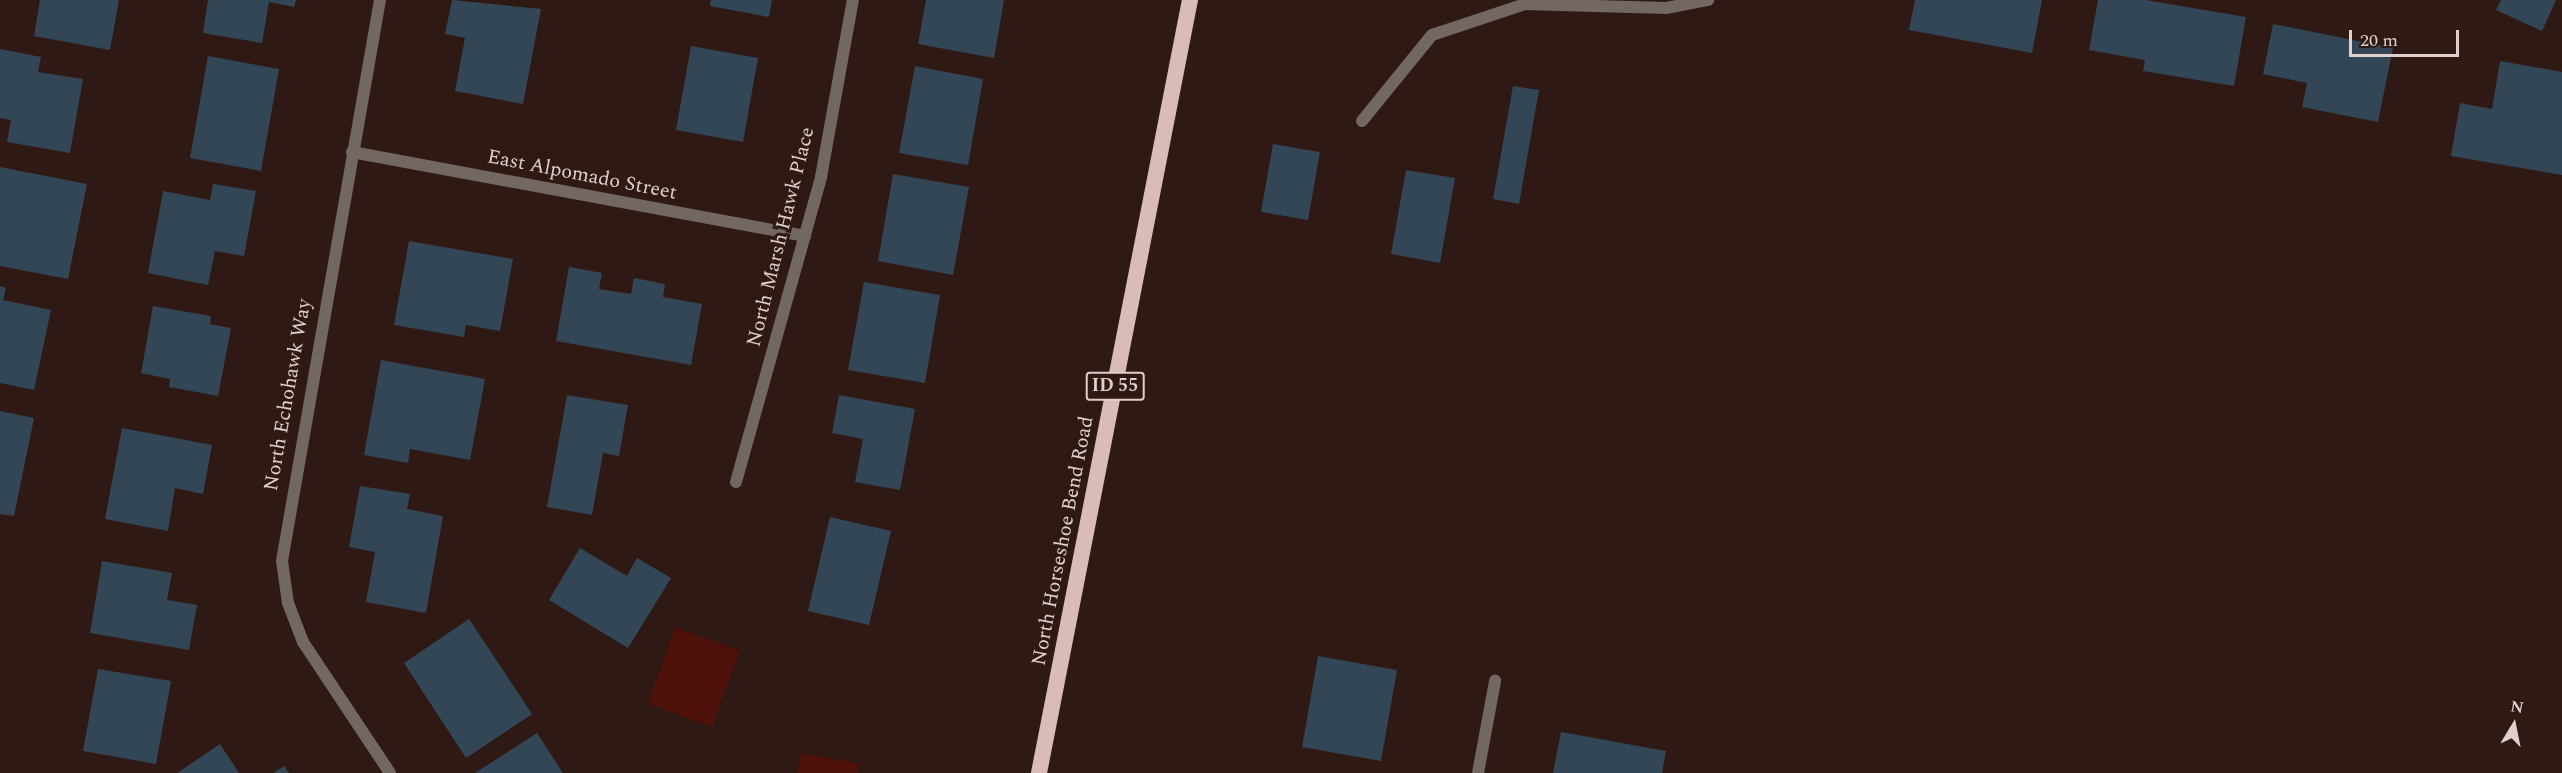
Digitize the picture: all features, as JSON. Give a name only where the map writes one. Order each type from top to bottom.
[{"type":"highway","name":"North Horseshoe Bend Road","points":[[1039,773],[1190,0]]},
{"type":"street","name":"North Echohawk Way","points":[[380,0],[282,561],[288,603],[303,642],[390,773]]},
{"type":"street","name":"North Marsh Hawk Place","points":[[736,482],[806,236],[853,0]]},
{"type":"street","points":[[1362,121],[1432,35],[1525,4],[1666,8],[1708,0]]},
{"type":"street","name":"East Alpomado Street","points":[[352,152],[806,236]]},
{"type":"street","points":[[1478,773],[1496,681]]},
{"type":"shaded area","points":[[675,627],[740,651],[712,727],[648,704]]},
{"type":"shaded area","points":[[801,753],[860,764],[858,773],[797,773]]},
{"type":"building","points":[[40,0],[119,0],[110,50],[34,36]]},
{"type":"building","points":[[208,0],[296,0],[294,7],[269,2],[262,43],[203,33]]},
{"type":"building","points":[[452,0],[541,9],[523,104],[455,91],[465,38],[445,34]]},
{"type":"building","points":[[711,0],[772,0],[769,17],[710,6]]},
{"type":"building","points":[[926,0],[1004,0],[994,58],[918,44]]},
{"type":"building","points":[[1915,0],[2042,0],[2032,53],[1909,30]]},
{"type":"building","points":[[2098,0],[2146,0],[2246,17],[2234,86],[2143,71],[2145,60],[2089,50]]},
{"type":"building","points":[[2501,0],[2556,0],[2542,31],[2496,10]]},
{"type":"building","points":[[2273,24],[2393,48],[2378,122],[2302,107],[2307,83],[2263,74]]},
{"type":"building","points":[[691,46],[758,58],[743,142],[676,130]]},
{"type":"building","points":[[0,49],[41,57],[38,72],[83,79],[70,153],[7,142],[11,120],[0,118]]},
{"type":"building","points":[[208,56],[279,69],[261,171],[190,158]]},
{"type":"building","points":[[2500,61],[2562,72],[2562,175],[2451,156],[2460,103],[2492,109]]},
{"type":"building","points":[[915,66],[983,79],[968,165],[899,153]]},
{"type":"building","points":[[1513,86],[1539,90],[1519,204],[1493,199]]},
{"type":"building","points":[[1273,144],[1320,152],[1308,220],[1261,212]]},
{"type":"building","points":[[0,167],[87,184],[68,279],[0,266]]},
{"type":"building","points":[[1406,170],[1455,178],[1440,263],[1391,254]]},
{"type":"building","points":[[893,174],[969,187],[953,275],[878,261]]},
{"type":"building","points":[[213,184],[256,191],[244,256],[215,251],[208,285],[148,273],[163,191],[210,200]]},
{"type":"building","points":[[409,241],[513,259],[500,331],[466,325],[464,337],[394,325]]},
{"type":"building","points":[[569,267],[602,273],[599,289],[631,294],[634,278],[665,284],[663,297],[702,304],[691,365],[556,341]]},
{"type":"building","points":[[864,282],[940,295],[925,383],[848,370]]},
{"type":"building","points":[[0,286],[6,288],[3,300],[51,310],[34,390],[0,383]]},
{"type":"building","points":[[153,306],[211,316],[210,324],[231,328],[218,396],[169,387],[170,379],[141,373]]},
{"type":"building","points":[[381,360],[485,379],[470,460],[410,449],[408,463],[364,455]]},
{"type":"building","points":[[567,395],[628,405],[619,456],[603,453],[592,515],[547,507]]},
{"type":"building","points":[[839,395],[915,409],[900,490],[855,482],[863,439],[832,433]]},
{"type":"building","points":[[0,411],[34,418],[14,516],[0,514]]},
{"type":"building","points":[[122,428],[212,445],[203,494],[175,488],[168,531],[105,519]]},
{"type":"building","points":[[360,486],[410,494],[407,509],[443,516],[426,613],[366,602],[375,552],[349,547]]},
{"type":"building","points":[[830,517],[891,531],[869,625],[808,611]]},
{"type":"building","points":[[580,548],[627,576],[637,558],[671,578],[628,648],[549,600]]},
{"type":"building","points":[[102,561],[172,573],[167,600],[197,605],[189,650],[90,633]]},
{"type":"building","points":[[469,619],[532,714],[466,758],[404,663]]},
{"type":"building","points":[[1318,656],[1397,670],[1381,761],[1302,747]]},
{"type":"building","points":[[98,669],[171,681],[156,764],[83,751]]},
{"type":"building","points":[[1561,732],[1666,751],[1662,773],[1553,773]]},
{"type":"building","points":[[537,733],[563,773],[475,773]]},
{"type":"building","points":[[220,744],[239,773],[177,773]]},
{"type":"building","points":[[284,766],[289,773],[273,773]]}]
